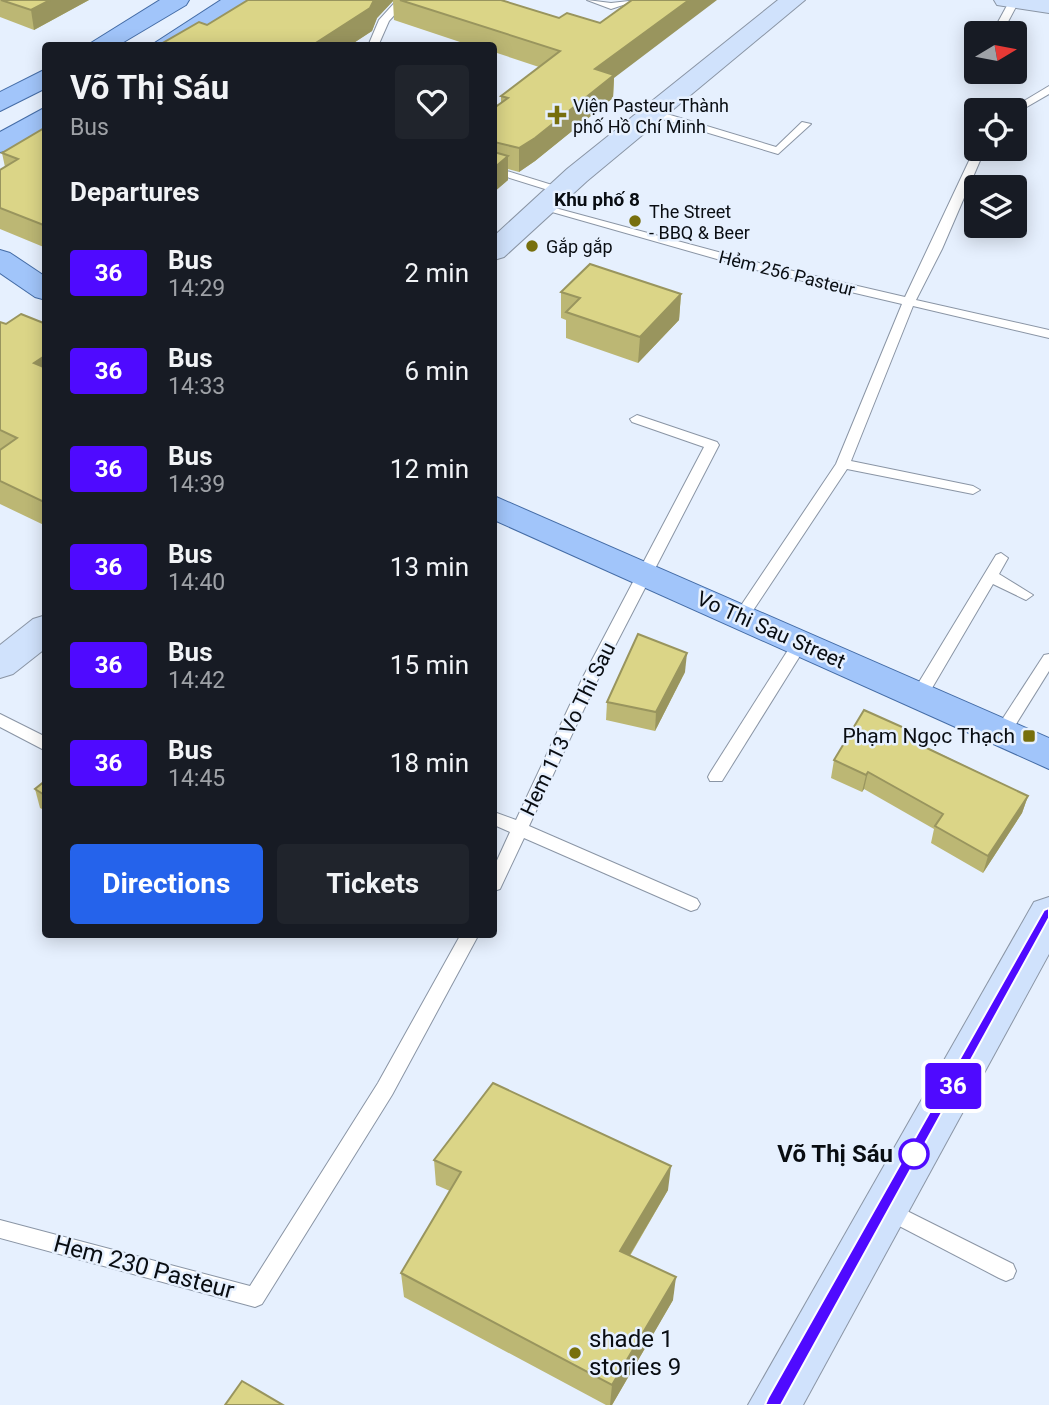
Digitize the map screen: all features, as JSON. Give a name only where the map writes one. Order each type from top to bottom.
[{"type":"main road","points":[[106,42],[177,0]]},
{"type":"main road","points":[[169,42],[238,0]]},
{"type":"main road","points":[[497,248],[653,113],[793,0]]},
{"type":"main road","points":[[1010,1],[1049,6]]},
{"type":"main road","points":[[0,103],[42,79]]},
{"type":"main road","points":[[0,144],[42,118]]},
{"type":"main road","points":[[0,259],[42,288]]},
{"type":"main road","points":[[0,288],[42,306]]},
{"type":"main road","name":"Vo Thi Sau Street","points":[[497,508],[1049,754]]},
{"type":"main road","points":[[0,665],[42,631]]},
{"type":"main road","points":[[774,1405],[1046,927]]},
{"type":"lane","points":[[375,42],[387,12],[403,0]]},
{"type":"lane","points":[[592,0],[611,6],[632,0]]},
{"type":"lane","points":[[1002,21],[1010,1]]},
{"type":"lane","points":[[1027,102],[1049,89]]},
{"type":"lane","points":[[653,113],[778,151],[806,124]]},
{"type":"lane","points":[[741,617],[843,464],[909,302],[936,249],[974,161]]},
{"type":"lane","name":"Hẻm 256 Pasteur","points":[[497,172],[552,199],[673,245],[1049,334]]},
{"type":"lane","name":"Hem 113 Vo Thi Sau","points":[[497,877],[591,677],[647,575],[712,445],[637,419]]},
{"type":"lane","points":[[843,464],[973,490]]},
{"type":"lane","points":[[919,696],[1001,558]]},
{"type":"lane","points":[[990,576],[1026,595]]},
{"type":"lane","points":[[716,776],[800,643]]},
{"type":"lane","points":[[1002,733],[1049,659]]},
{"type":"lane","points":[[0,720],[42,742]]},
{"type":"lane","points":[[497,820],[691,904]]},
{"type":"lane","name":"Hem 230 Pasteur","points":[[0,1229],[255,1297],[384,1089],[468,938]]},
{"type":"lane","points":[[884,1208],[1006,1271]]},
{"type":"building","points":[[1,0],[50,0],[31,10]]},
{"type":"building","points":[[248,0],[374,0],[370,8],[317,42],[164,42],[199,22],[207,25]]},
{"type":"building","points":[[400,0],[501,0],[559,18],[567,13],[600,23],[632,0],[689,0],[595,69],[614,75],[535,138],[519,148],[497,143],[497,106],[508,98],[501,96],[560,51]]},
{"type":"building","points":[[42,129],[42,224],[0,208],[0,170],[18,159],[2,153]]},
{"type":"building","points":[[497,153],[508,156],[497,165]]},
{"type":"building","points":[[590,264],[681,294],[640,337],[566,312],[580,298],[561,292]]},
{"type":"building","points":[[21,314],[42,322],[42,358],[34,363],[42,366],[42,501],[0,481],[0,450],[17,438],[0,430],[0,322],[6,324]]},
{"type":"building","points":[[638,634],[687,653],[656,712],[607,702]]},
{"type":"building","points":[[864,710],[920,735],[916,743],[1028,796],[988,856],[935,826],[943,814],[868,772],[866,775],[834,760]]},
{"type":"building","points":[[42,783],[42,793],[35,789]]},
{"type":"building","points":[[493,1083],[671,1166],[620,1251],[676,1277],[612,1385],[401,1273],[461,1172],[434,1160]]},
{"type":"building","points":[[242,1381],[283,1405],[225,1405]]},
{"type":"bus line","name":"36","points":[[774,1405],[1049,914]]},
{"type":"place","name":"Viện Pasteur Thành phố Hồ Chí Minh","points":[[557,115]]},
{"type":"place","name":"The Street - BBQ & Beer","points":[[635,221]]},
{"type":"place","name":"Gắp gắp","points":[[532,246]]},
{"type":"place","name":"Phạm Ngọc Thạch","points":[[1029,736]]},
{"type":"place","name":"Võ Thị Sáu","points":[[914,1154]]},
{"type":"place","name":"shade 1 stories 9","points":[[575,1353]]},
{"type":"district","name":"Khu phố 8","points":[[597,199]]}]
